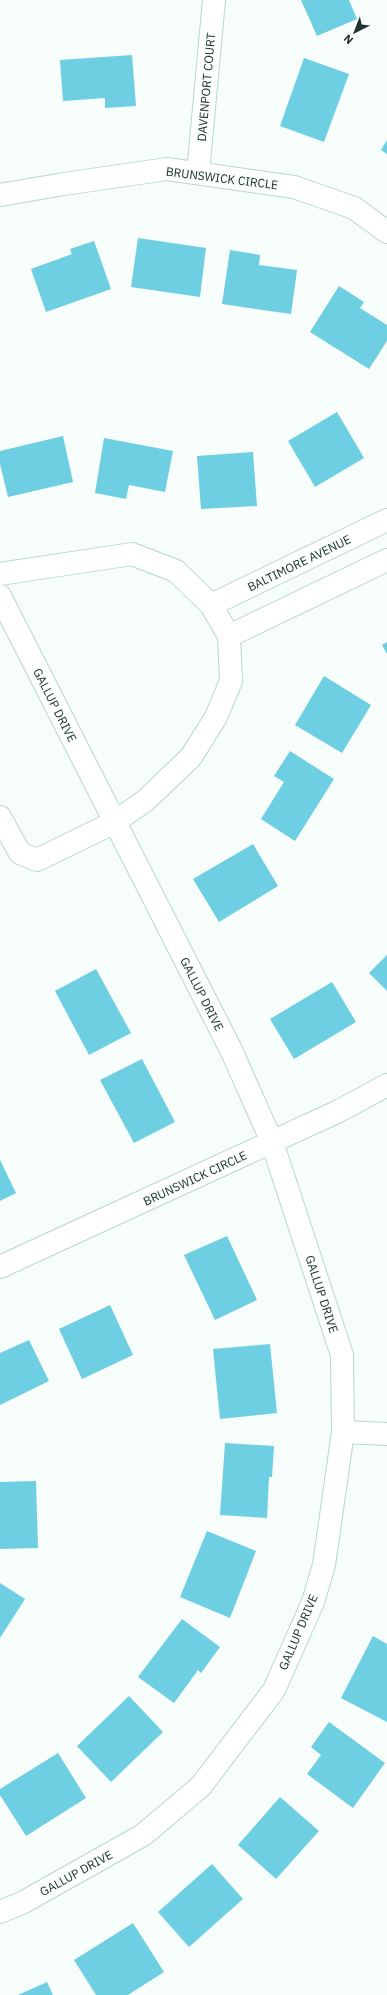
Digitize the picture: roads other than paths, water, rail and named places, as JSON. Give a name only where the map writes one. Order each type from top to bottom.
[{"type":"street","name":"DAVENPORT COURT","points":[[198,173],[214,0]]},
{"type":"street","name":"BRUNSWICK CIRCLE","points":[[0,195],[167,169],[294,187],[354,208],[387,232]]},
{"type":"street","name":"BALTIMORE AVENUE","points":[[211,605],[387,520]]},
{"type":"street","points":[[0,574],[132,554],[176,572],[211,605],[229,636],[230,681],[211,724],[191,757],[171,778],[146,800],[115,822],[37,860],[20,853],[0,817]]},
{"type":"street","points":[[229,636],[387,560]]},
{"type":"street","name":"GALLUP DRIVE","points":[[0,596],[232,1052],[272,1142],[342,1355],[343,1432],[324,1565],[313,1602],[274,1690],[201,1786],[143,1835],[22,1903],[0,1912]]},
{"type":"street","name":"BRUNSWICK CIRCLE","points":[[0,1267],[339,1111],[387,1084]]},
{"type":"street","points":[[343,1432],[387,1434]]}]
